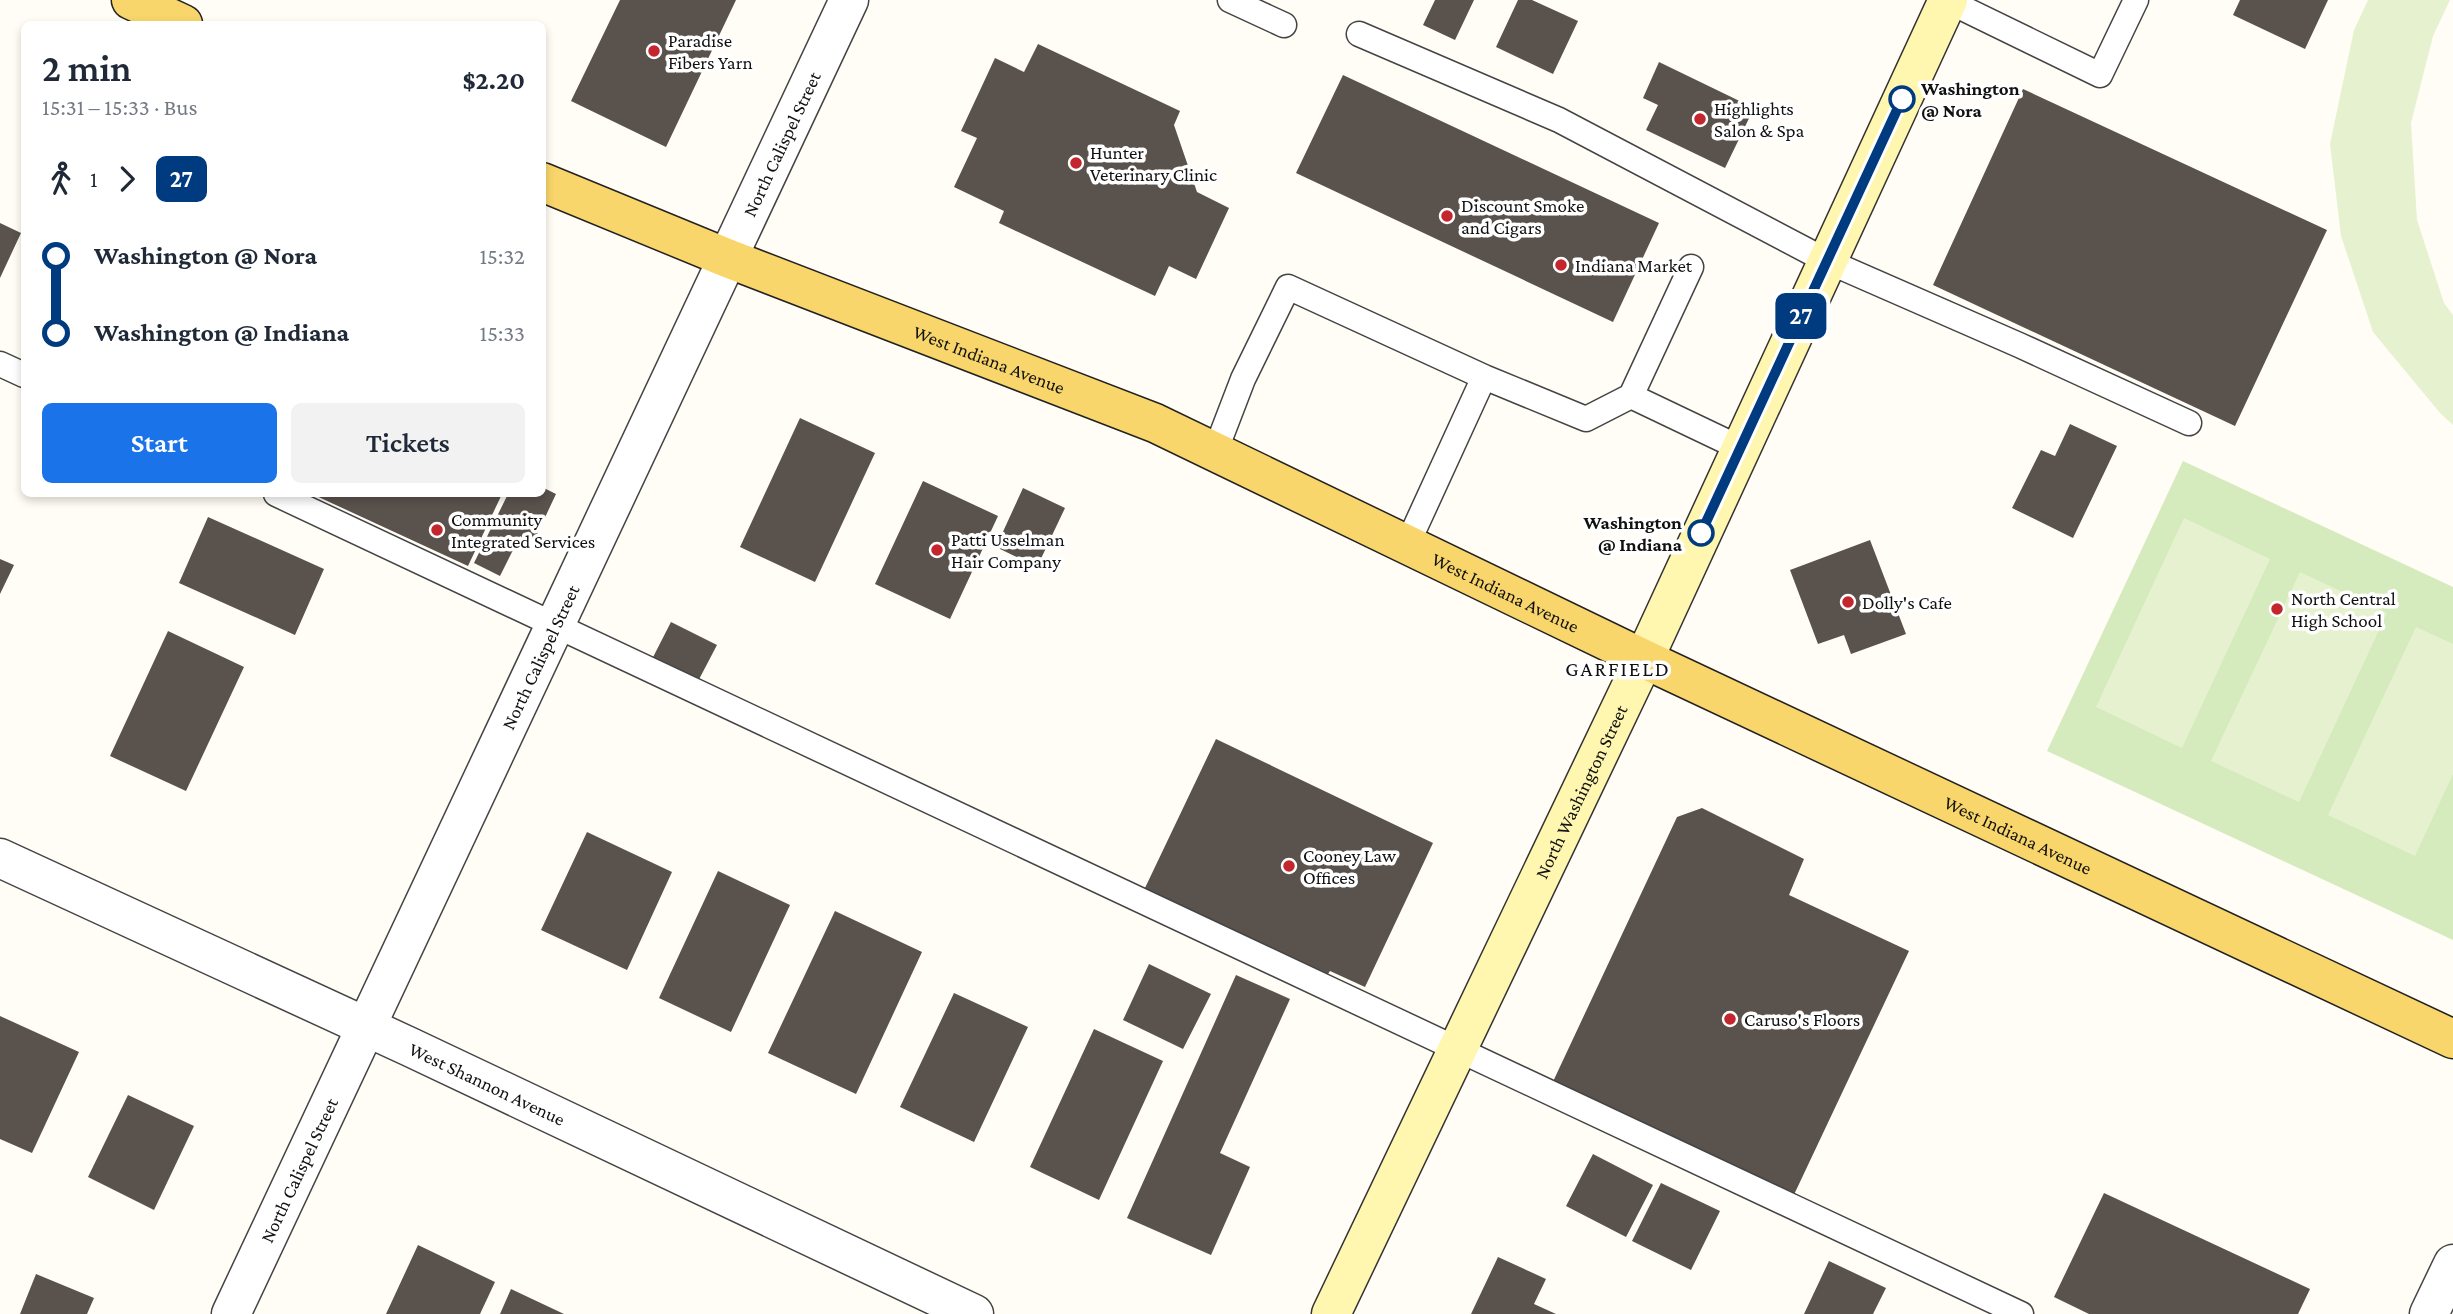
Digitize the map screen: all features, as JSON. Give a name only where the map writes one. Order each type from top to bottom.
[{"type":"main road","points":[[131,0],[176,21]]},
{"type":"main road","name":"North Washington Street","points":[[1331,1314],[1644,659],[1948,0]]},
{"type":"main road","name":"West Indiana Avenue","points":[[546,185],[727,258],[1155,423],[1644,659],[2453,1039]]},
{"type":"street","name":"North Calispel Street","points":[[231,1314],[849,0]]},
{"type":"street","name":"West Shannon Avenue","points":[[0,858],[366,1027],[974,1314]]},
{"type":"street","points":[[2429,1314],[2453,1264]]},
{"type":"lane","points":[[1230,0],[1283,24]]},
{"type":"lane","points":[[1948,0],[2100,75],[2136,0]]},
{"type":"lane","points":[[1359,34],[1559,120],[1827,261],[2189,423]]},
{"type":"lane","points":[[1215,452],[1243,379],[1288,287],[1484,377],[1586,419],[1631,396],[1691,267]]},
{"type":"lane","points":[[0,364],[21,374]]},
{"type":"lane","points":[[1407,545],[1484,377]]},
{"type":"lane","points":[[1631,396],[1740,448]]},
{"type":"lane","points":[[282,497],[2021,1314]]},
{"type":"green space","points":[[2368,0],[2450,0],[2433,36],[2411,123],[2417,220],[2444,303],[2453,315],[2453,425],[2373,332],[2341,236],[2330,144],[2354,30]]},
{"type":"green space","points":[[2183,461],[2453,587],[2453,940],[2047,751]]},
{"type":"green space","points":[[2184,518],[2270,559],[2182,748],[2096,707]]},
{"type":"green space","points":[[2300,572],[2387,613],[2299,802],[2211,761]]},
{"type":"green space","points":[[2416,627],[2453,644],[2453,774],[2415,856],[2328,815]]},
{"type":"building","name":"Paradise Fibers Yarn","points":[[620,0],[736,0],[666,147],[571,101]]},
{"type":"building","points":[[1435,0],[1474,0],[1455,40],[1423,25]]},
{"type":"building","points":[[1518,0],[1532,0],[1578,21],[1553,74],[1496,47]]},
{"type":"building","points":[[2240,0],[2328,0],[2305,49],[2233,15]]},
{"type":"building","name":"Hunter Veterinary Clinic","points":[[1038,44],[1180,111],[1174,125],[1197,192],[1229,208],[1196,279],[1169,266],[1155,296],[999,223],[1004,211],[954,187],[977,138],[961,131],[995,58],[1024,72]]},
{"type":"building","name":"Highlights Salon & Spa","points":[[1659,62],[1754,108],[1725,168],[1646,130],[1658,105],[1643,98]]},
{"type":"building","points":[[1343,75],[1659,223],[1613,322],[1296,173]]},
{"type":"building","points":[[2023,89],[2327,230],[2235,426],[1933,285]]},
{"type":"building","points":[[0,223],[21,233],[0,278]]},
{"type":"building","points":[[800,418],[875,453],[815,582],[740,547]]},
{"type":"building","points":[[2070,424],[2117,446],[2073,538],[2012,508],[2041,450],[2055,456]]},
{"type":"building","name":"Patti Usselman Hair Company","points":[[923,481],[998,516],[950,619],[875,584]]},
{"type":"building","points":[[1023,488],[1065,508],[1037,567],[996,547]]},
{"type":"building","points":[[546,489],[556,494],[533,543],[520,536],[500,576],[474,563],[507,497],[546,497]]},
{"type":"building","name":"Community Integrated Services","points":[[318,497],[501,497],[468,566]]},
{"type":"building","points":[[208,517],[324,569],[295,635],[179,583]]},
{"type":"building","name":"Dolly's Cafe","points":[[1870,540],[1906,634],[1851,654],[1844,635],[1818,644],[1790,570]]},
{"type":"building","points":[[0,559],[14,565],[0,594]]},
{"type":"building","points":[[671,622],[717,645],[695,687],[649,665]]},
{"type":"building","points":[[168,631],[244,667],[186,791],[110,756]]},
{"type":"building","name":"Cooney Law Offices","points":[[1216,739],[1433,843],[1365,987],[1330,971],[1326,977],[1144,890]]},
{"type":"building","name":"Caruso's Floors","points":[[1702,808],[1804,859],[1789,895],[1909,951],[1791,1201],[1550,1088],[1677,817]]},
{"type":"building","points":[[587,832],[672,872],[627,970],[541,930]]},
{"type":"building","points":[[718,871],[790,905],[731,1032],[659,998]]},
{"type":"building","points":[[835,911],[922,952],[856,1094],[768,1053]]},
{"type":"building","points":[[1149,964],[1211,994],[1183,1049],[1123,1020]]},
{"type":"building","points":[[1236,975],[1290,999],[1220,1153],[1250,1167],[1211,1255],[1127,1218]]},
{"type":"building","points":[[954,993],[1028,1027],[974,1142],[900,1107]]},
{"type":"building","points":[[0,1016],[79,1052],[32,1153],[0,1139]]},
{"type":"building","points":[[1094,1029],[1163,1061],[1099,1200],[1030,1167]]},
{"type":"building","points":[[128,1095],[194,1126],[154,1210],[88,1177]]},
{"type":"building","points":[[1593,1154],[1653,1185],[1626,1237],[1566,1206]]},
{"type":"building","points":[[1661,1183],[1720,1211],[1691,1270],[1632,1241]]},
{"type":"building","points":[[2104,1193],[2310,1289],[2298,1314],[2089,1314],[2054,1297]]},
{"type":"building","points":[[418,1245],[495,1282],[480,1314],[386,1314]]},
{"type":"building","points":[[1498,1257],[1546,1279],[1534,1304],[1556,1314],[1471,1314]]},
{"type":"building","points":[[1829,1261],[1886,1288],[1873,1314],[1804,1314]]},
{"type":"building","points":[[36,1274],[94,1298],[87,1314],[20,1314]]},
{"type":"building","points":[[511,1289],[564,1314],[500,1314]]},
{"type":"bus line","name":"27","points":[[1701,533],[1902,99]]},
{"type":"place","name":"Paradise Fibers Yarn","points":[[654,51]]},
{"type":"place","name":"Washington @ Nora","points":[[1902,99]]},
{"type":"place","name":"Highlights Salon & Spa","points":[[1700,119]]},
{"type":"place","name":"Hunter Veterinary Clinic","points":[[1076,163]]},
{"type":"place","name":"Discount Smoke and Cigars","points":[[1447,216]]},
{"type":"place","name":"Indiana Market","points":[[1561,265]]},
{"type":"place","name":"Community Integrated Services","points":[[437,530]]},
{"type":"place","name":"Washington @ Indiana","points":[[1701,533]]},
{"type":"place","name":"Patti Usselman Hair Company","points":[[937,550]]},
{"type":"place","name":"Dolly's Cafe","points":[[1848,602]]},
{"type":"place","name":"North Central High School","points":[[2277,609]]},
{"type":"place","name":"Cooney Law Offices","points":[[1289,866]]},
{"type":"place","name":"Caruso's Floors","points":[[1730,1019]]},
{"type":"district","name":"GARFIELD","points":[[1618,669]]}]
